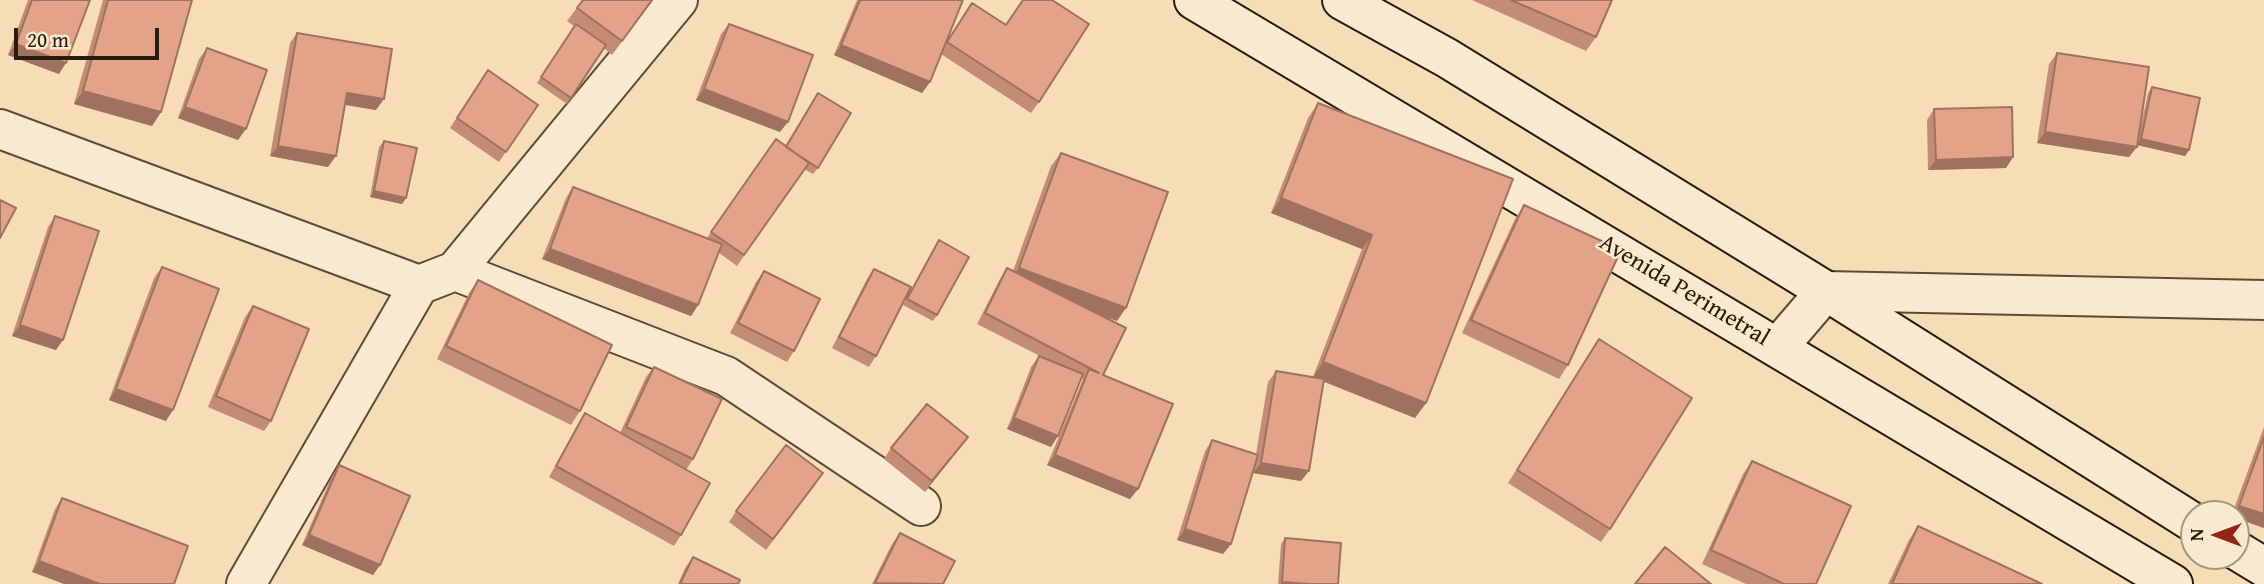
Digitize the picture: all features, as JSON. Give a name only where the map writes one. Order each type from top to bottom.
[{"type":"street","points":[[246,584],[419,285],[455,271],[678,0]]},
{"type":"street","name":"Avenida Perimetral","points":[[1194,0],[2173,584]]},
{"type":"street","points":[[1342,0],[1447,58],[1826,291],[2180,514]]},
{"type":"street","points":[[0,129],[419,285]]},
{"type":"street","points":[[455,271],[726,376],[922,506]]},
{"type":"street","points":[[1778,347],[1826,291]]},
{"type":"street","points":[[1826,291],[2264,300]]},
{"type":"building","points":[[32,0],[90,0],[66,63],[16,44]]},
{"type":"building","points":[[108,0],[192,0],[161,112],[83,91]]},
{"type":"building","points":[[583,0],[652,0],[622,41],[577,8]]},
{"type":"building","points":[[860,0],[963,0],[930,82],[841,45]]},
{"type":"building","points":[[1023,0],[1052,0],[1089,24],[1039,102],[947,42],[972,3],[1006,25]]},
{"type":"building","points":[[1511,0],[1612,0],[1596,37]]},
{"type":"building","points":[[576,24],[606,45],[571,98],[541,77]]},
{"type":"building","points":[[729,24],[813,55],[788,122],[704,89]]},
{"type":"building","points":[[297,33],[392,49],[384,99],[347,93],[336,156],[278,146]]},
{"type":"building","points":[[207,48],[267,70],[246,129],[185,107]]},
{"type":"building","points":[[2057,53],[2149,67],[2137,147],[2045,132]]},
{"type":"building","points":[[488,70],[538,105],[506,152],[457,118]]},
{"type":"building","points":[[2152,87],[2200,98],[2189,150],[2141,139]]},
{"type":"building","points":[[818,93],[851,113],[818,168],[786,147]]},
{"type":"building","points":[[1318,103],[1513,179],[1426,403],[1323,362],[1372,235],[1281,198]]},
{"type":"building","points":[[2012,107],[2013,157],[1936,160],[1934,109]]},
{"type":"building","points":[[776,139],[809,163],[744,255],[711,232]]},
{"type":"building","points":[[384,141],[417,148],[406,198],[374,191]]},
{"type":"building","points":[[1061,153],[1168,192],[1126,308],[1019,268]]},
{"type":"building","points":[[573,187],[722,244],[698,305],[550,249]]},
{"type":"building","points":[[0,200],[16,208],[0,238]]},
{"type":"building","points":[[1524,205],[1621,250],[1568,365],[1471,320]]},
{"type":"building","points":[[55,216],[99,231],[63,340],[20,325]]},
{"type":"building","points":[[939,240],[969,257],[937,315],[907,299]]},
{"type":"building","points":[[162,267],[219,289],[173,410],[116,389]]},
{"type":"building","points":[[1007,268],[1126,328],[1103,375],[1173,404],[1138,489],[1055,455],[1089,369],[1099,373],[985,313]]},
{"type":"building","points":[[874,269],[911,287],[876,356],[839,337]]},
{"type":"building","points":[[764,271],[820,299],[794,351],[738,323]]},
{"type":"building","points":[[478,280],[612,345],[580,411],[446,346]]},
{"type":"building","points":[[253,306],[309,329],[271,421],[216,396]]},
{"type":"building","points":[[1599,339],[1692,398],[1610,529],[1517,470]]},
{"type":"building","points":[[1039,356],[1083,374],[1058,436],[1014,418]]},
{"type":"building","points":[[654,367],[722,399],[693,459],[626,427]]},
{"type":"building","points":[[1276,371],[1324,379],[1309,471],[1261,463]]},
{"type":"building","points":[[927,404],[968,437],[932,481],[891,448]]},
{"type":"building","points":[[585,413],[710,483],[681,535],[556,466]]},
{"type":"building","points":[[2264,437],[2264,514],[2250,510],[2250,500],[2241,500]]},
{"type":"building","points":[[1212,440],[1258,455],[1231,544],[1185,529]]},
{"type":"building","points":[[786,445],[823,473],[773,539],[736,511]]},
{"type":"building","points":[[1752,461],[1851,506],[1816,584],[1784,584],[1711,550]]},
{"type":"building","points":[[339,465],[410,496],[380,565],[309,535]]},
{"type":"building","points":[[62,498],[188,546],[174,584],[100,584],[39,561]]},
{"type":"building","points":[[1918,526],[2042,584],[1892,584]]},
{"type":"building","points":[[900,533],[955,561],[943,584],[875,583]]},
{"type":"building","points":[[1285,538],[1341,543],[1338,584],[1282,582]]},
{"type":"building","points":[[1665,547],[1711,584],[1635,584]]},
{"type":"building","points":[[693,557],[740,580],[738,584],[680,584]]}]
